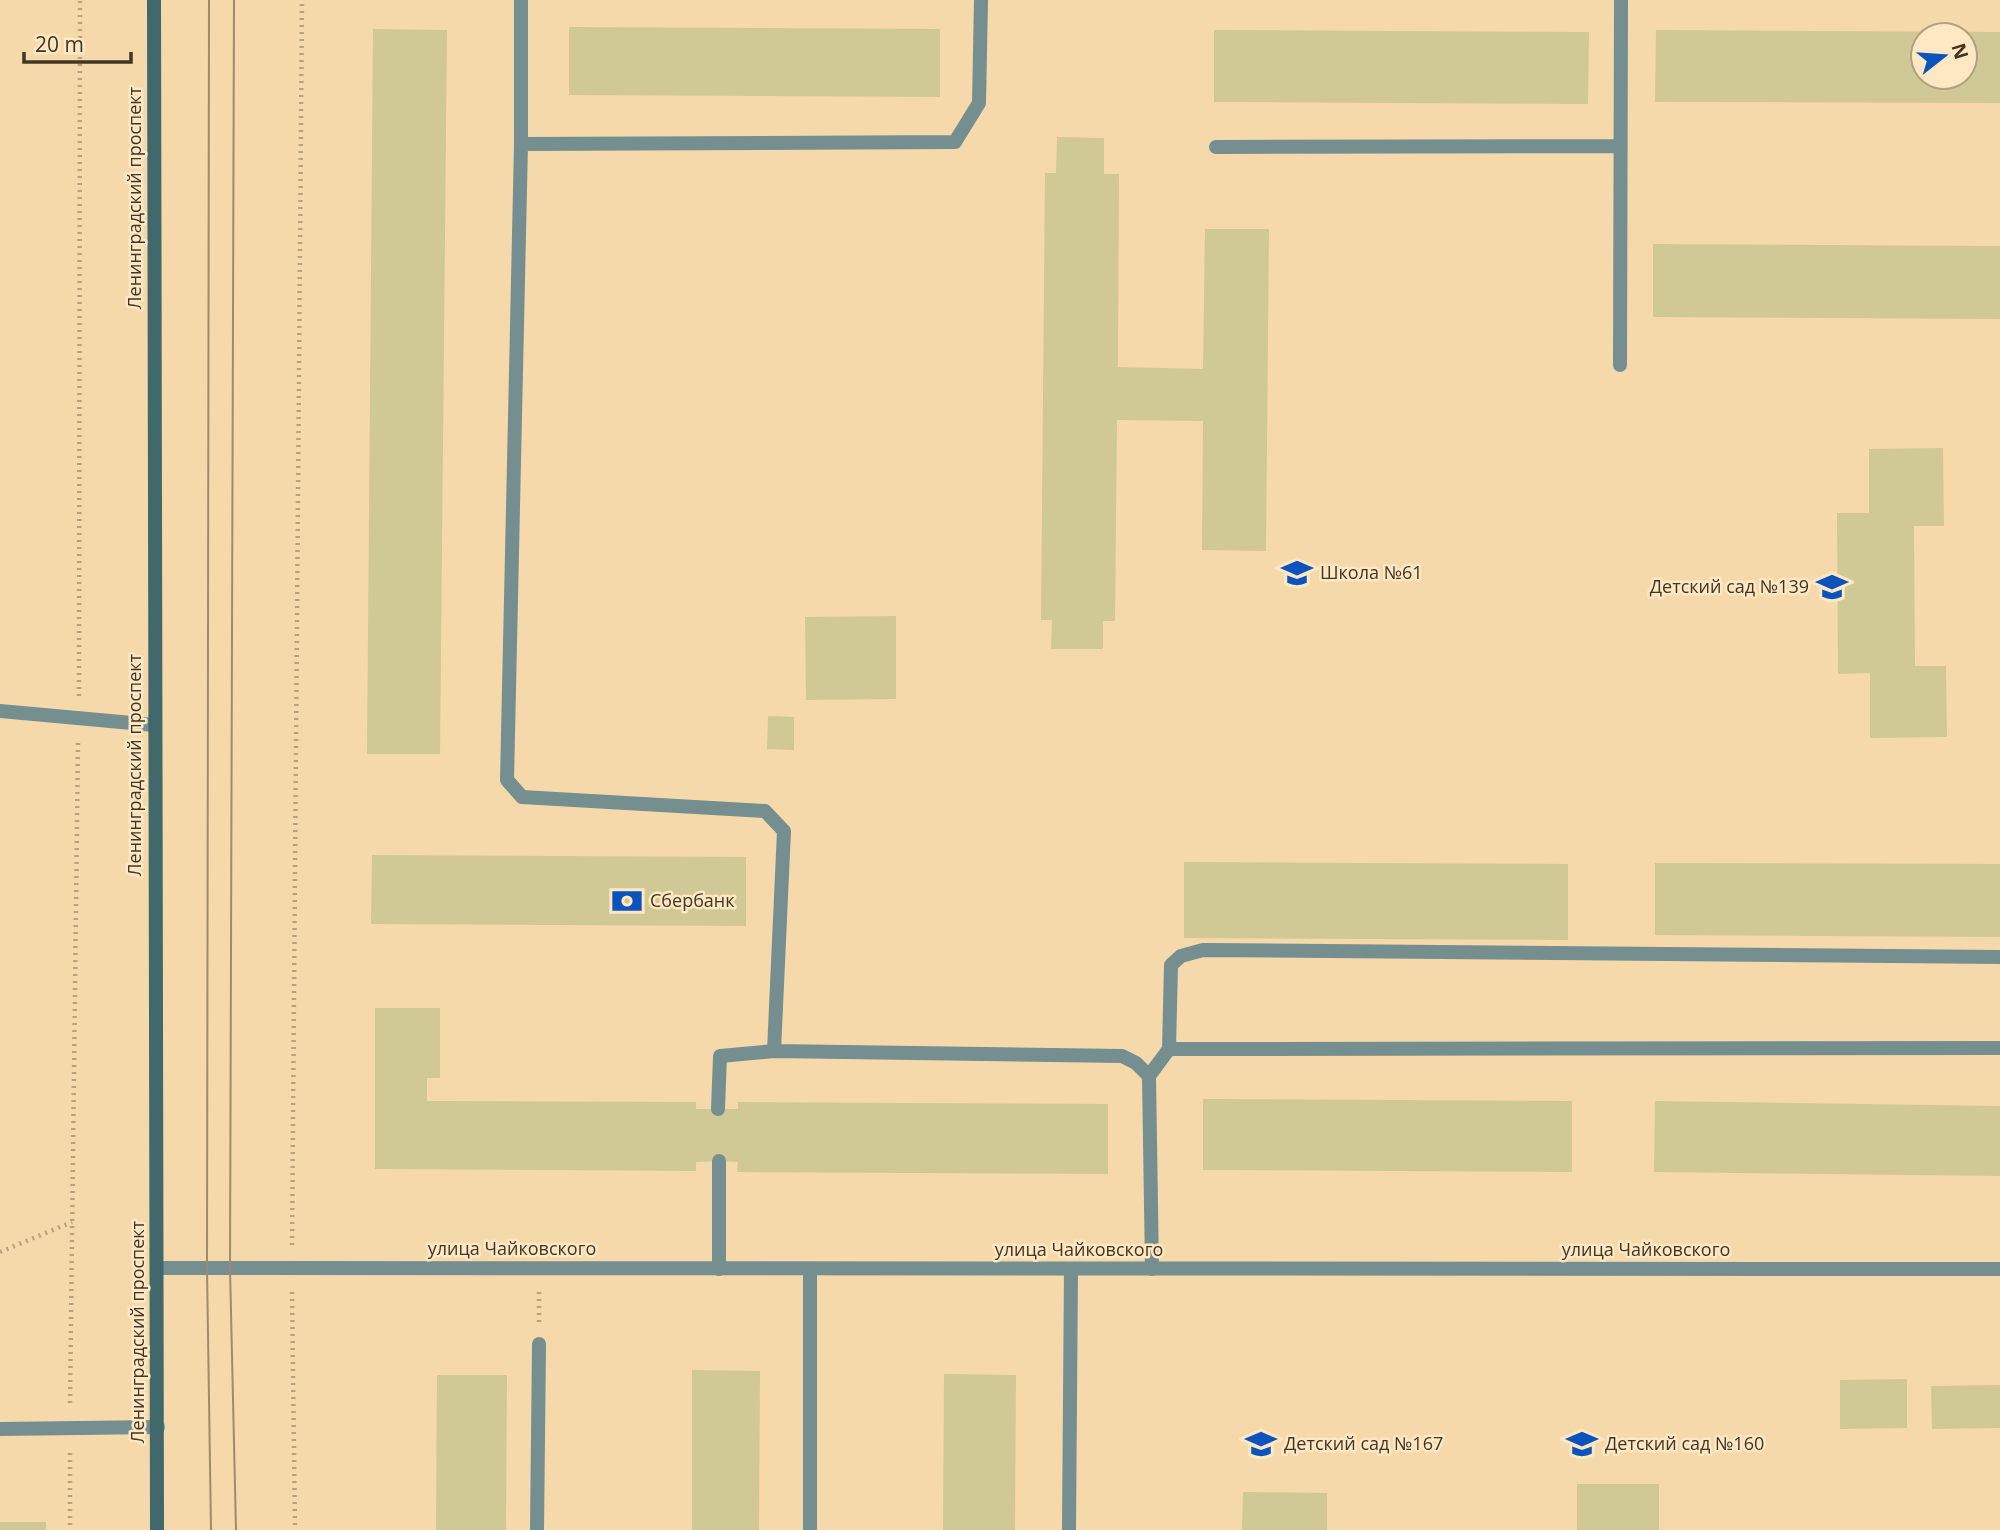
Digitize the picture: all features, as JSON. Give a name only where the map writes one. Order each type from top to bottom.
[{"type":"main road","name":"Ленинградский проспект","points":[[154,0],[157,1530]]},
{"type":"street","points":[[521,0],[521,144],[507,780],[522,797],[765,811],[784,831],[774,1051]]},
{"type":"street","points":[[521,144],[955,142],[979,103],[981,0]]},
{"type":"street","points":[[1620,0],[1620,365]]},
{"type":"street","points":[[1216,147],[1620,146]]},
{"type":"street","points":[[0,711],[154,725]]},
{"type":"street","points":[[1152,1269],[1149,1076],[1169,1049],[1171,965],[1181,956],[1203,950],[2000,957]]},
{"type":"street","points":[[1169,1049],[2000,1048]]},
{"type":"street","points":[[718,1109],[720,1056],[774,1051],[1122,1056],[1136,1063],[1149,1076]]},
{"type":"street","points":[[719,1161],[719,1269]]},
{"type":"street","name":"улица Чайковского","points":[[158,1268],[2000,1269]]},
{"type":"street","points":[[810,1269],[810,1530]]},
{"type":"street","points":[[1069,1530],[1071,1269]]},
{"type":"street","points":[[537,1530],[539,1344]]},
{"type":"street","points":[[0,1429],[158,1427]]},
{"type":"path","points":[[295,1530],[292,1268],[302,0]]},
{"type":"path","points":[[0,1252],[72,1222]]},
{"type":"path","points":[[539,1344],[540,1269]]},
{"type":"path","points":[[70,1428],[70,1530]]},
{"type":"building","points":[[569,27],[940,29],[940,97],[569,95]]},
{"type":"building","points":[[373,29],[447,30],[440,754],[367,754]]},
{"type":"building","points":[[1214,30],[1589,32],[1588,104],[1214,102]]},
{"type":"building","points":[[1656,30],[1909,31],[1909,91],[1979,91],[1979,32],[2000,32],[2000,103],[1655,102]]},
{"type":"building","points":[[1057,137],[1104,138],[1104,174],[1119,174],[1118,367],[1203,369],[1205,229],[1269,229],[1266,551],[1202,550],[1203,421],[1117,420],[1115,621],[1103,621],[1103,649],[1051,649],[1052,620],[1041,620],[1045,173],[1056,173]]},
{"type":"building","points":[[1653,244],[2000,246],[2000,319],[1653,317]]},
{"type":"building","points":[[1943,448],[1944,526],[1914,526],[1915,666],[1946,666],[1947,737],[1870,738],[1870,673],[1838,674],[1837,513],[1869,513],[1869,449]]},
{"type":"building","points":[[896,616],[896,699],[806,700],[805,617]]},
{"type":"building","points":[[768,716],[794,717],[794,750],[767,749]]},
{"type":"building","points":[[372,855],[746,857],[746,926],[371,924]]},
{"type":"building","points":[[1184,862],[1568,864],[1568,940],[1184,938]]},
{"type":"building","points":[[1655,863],[2000,864],[2000,937],[1655,935]]},
{"type":"building","points":[[375,1008],[440,1008],[440,1078],[427,1078],[427,1101],[696,1102],[696,1109],[738,1109],[738,1102],[1108,1104],[1108,1174],[737,1172],[738,1162],[719,1161],[696,1162],[696,1171],[375,1169]]},
{"type":"building","points":[[1203,1099],[1572,1101],[1572,1172],[1203,1170]]},
{"type":"building","points":[[1655,1101],[2000,1106],[2000,1176],[1654,1172]]},
{"type":"building","points":[[692,1370],[760,1371],[759,1530],[692,1530]]},
{"type":"building","points":[[944,1374],[1016,1375],[1015,1530],[943,1530]]},
{"type":"building","points":[[437,1375],[507,1375],[506,1530],[436,1530]]},
{"type":"building","points":[[1907,1379],[1907,1428],[1840,1429],[1840,1380]]},
{"type":"building","points":[[2000,1385],[2000,1428],[1932,1429],[1931,1386]]},
{"type":"building","points":[[1577,1484],[1659,1484],[1659,1530],[1577,1530]]},
{"type":"building","points":[[1243,1492],[1327,1493],[1327,1530],[1242,1530]]},
{"type":"building","points":[[0,1522],[46,1522],[46,1530],[0,1530]]},
{"type":"tram line","points":[[209,0],[207,1268],[211,1530]]},
{"type":"tram line","points":[[234,0],[230,1268],[236,1530]]},
{"type":"place","name":"Школа №61","points":[[1297,573]]},
{"type":"place","name":"Детский сад №139","points":[[1832,587]]},
{"type":"place","name":"Сбербанк","points":[[627,901]]},
{"type":"place","name":"Детский сад №167","points":[[1261,1444]]},
{"type":"place","name":"Детский сад №160","points":[[1582,1444]]}]
